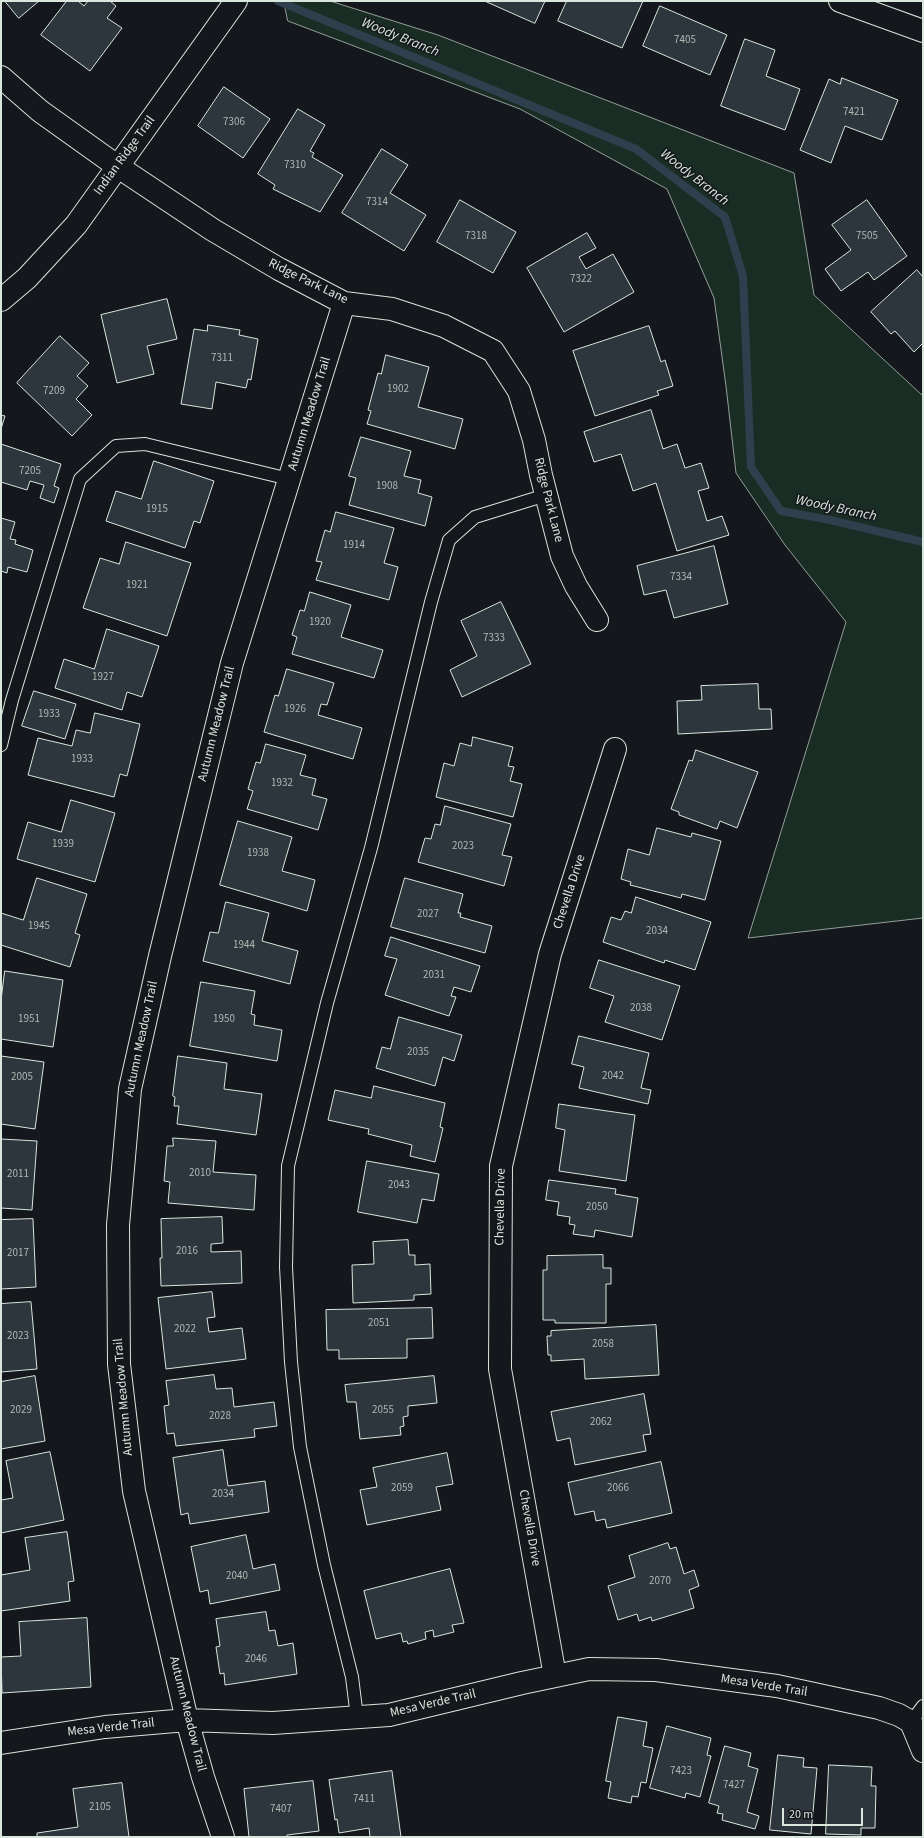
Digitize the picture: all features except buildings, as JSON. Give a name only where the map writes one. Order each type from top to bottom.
[{"type":"street","name":"Indian Ridge Trail","points":[[1,300],[27,278],[76,225],[236,1]]},
{"type":"street","points":[[840,1],[923,32]]},
{"type":"street","name":"Ridge Park Lane","points":[[1,77],[40,111],[117,166],[213,230],[279,269],[344,303],[392,309],[444,326],[493,351],[519,391],[534,440],[546,495],[562,556],[576,586],[598,620]]},
{"type":"street","name":"Autumn Meadow Trail","points":[[223,1837],[203,1777],[187,1720],[134,1491],[119,1364],[118,1225],[130,1089],[160,956],[232,663],[344,303]]},
{"type":"street","name":"Chevella Drive","points":[[555,1676],[500,1369],[501,1166],[550,954],[615,749]]},
{"type":"street","name":"Mesa Verde Trail","points":[[1,1743],[105,1727],[187,1720],[273,1723],[389,1715],[589,1669],[656,1670],[777,1686],[861,1704],[899,1715],[917,1714]]},
{"type":"street","points":[[917,1714],[923,1751]]},
{"type":"lane","points":[[1,745],[12,700],[80,479],[116,446],[146,444],[289,479]]},
{"type":"lane","points":[[357,1717],[352,1678],[324,1565],[300,1447],[291,1362],[286,1267],[288,1166],[327,1003],[371,848],[431,602],[449,540],[475,517],[546,495]]},
{"type":"green space","points":[[284,1],[330,1],[438,35],[794,173],[814,295],[923,396],[923,918],[748,938],[846,622],[785,545],[736,473],[714,298],[667,189],[520,109],[288,21]]},
{"type":"waterway","name":"Woody Branch","points":[[278,1],[636,149],[725,217],[743,276],[751,467],[781,511],[830,520],[923,542]]}]
